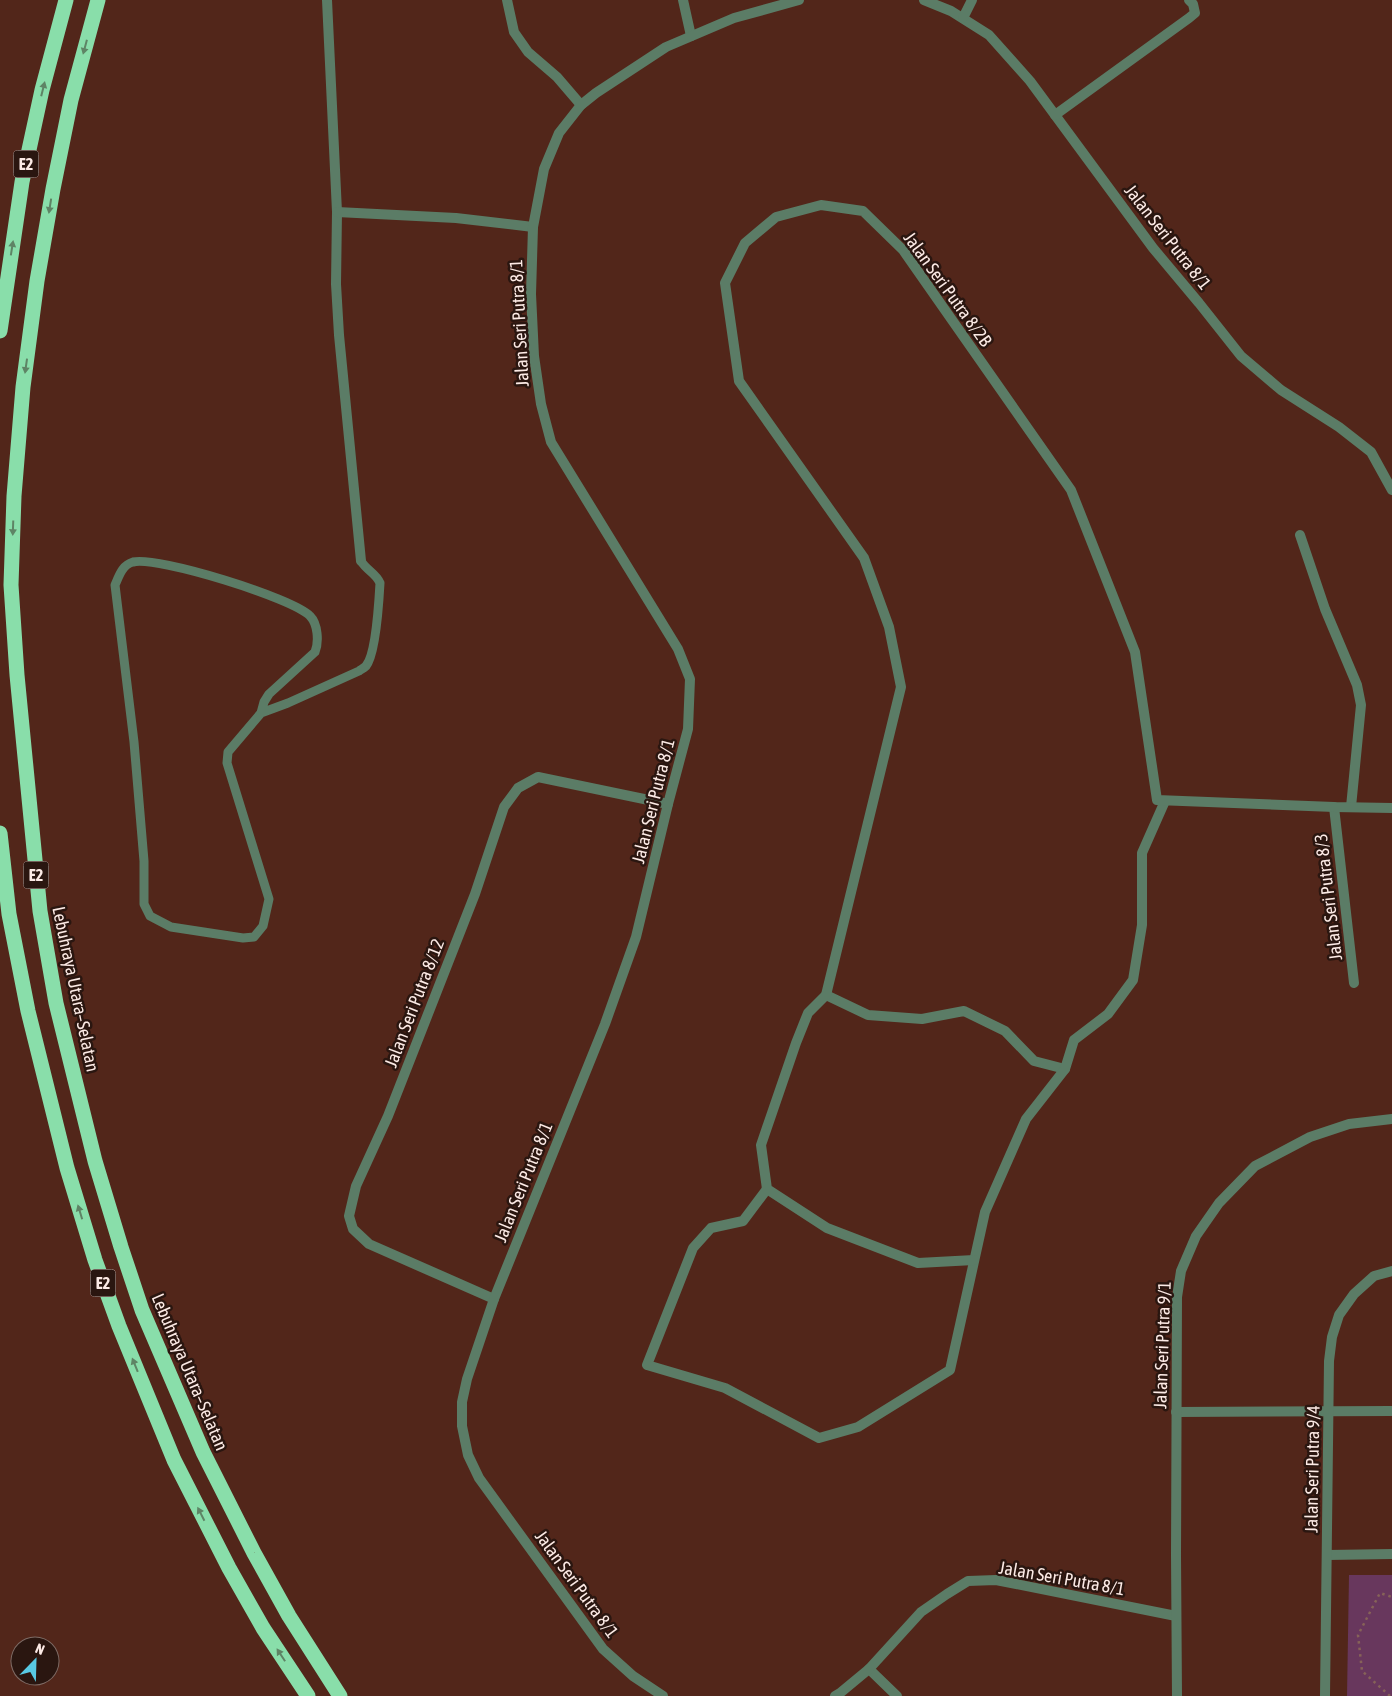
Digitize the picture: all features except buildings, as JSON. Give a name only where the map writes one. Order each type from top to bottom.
[{"type":"highway","name":"E2","points":[[0,331],[22,182],[42,90],[66,0]]},
{"type":"highway","name":"Lebuhraya Utara–Selatan","points":[[98,0],[71,100],[51,198],[37,281],[23,387],[14,496],[11,585],[17,675],[40,911],[56,1003],[95,1161],[142,1310],[203,1452],[254,1553],[289,1616],[340,1696]]},
{"type":"highway","name":"E2","points":[[0,833],[9,914],[28,1011],[67,1168],[95,1260],[119,1326],[174,1460],[229,1568],[264,1628],[308,1696]]},
{"type":"street","points":[[327,0],[337,212],[336,284],[339,335],[361,561]]},
{"type":"street","points":[[507,0],[514,32],[528,52],[557,76],[582,105]]},
{"type":"street","points":[[683,0],[691,36]]},
{"type":"street","name":"Jalan Seri Putra 8/1","points":[[663,1696],[633,1676],[603,1649],[479,1478],[468,1455],[462,1426],[462,1402],[467,1379],[494,1299],[608,1015],[636,937],[688,729],[690,679],[678,649],[551,442],[541,404],[534,356],[531,294],[533,228],[544,169],[559,133],[582,105],[596,93],[666,47],[734,18],[799,0]]},
{"type":"street","name":"Jalan Seri Putra 8/1","points":[[924,0],[951,11],[990,35],[1030,82],[1153,248],[1241,356],[1281,390],[1339,427],[1371,452],[1392,490]]},
{"type":"street","points":[[963,18],[972,0]]},
{"type":"street","points":[[1055,116],[1195,13],[1193,4],[1189,0]]},
{"type":"street","name":"Jalan Seri Putra 8/2B","points":[[826,995],[901,687],[889,627],[864,558],[739,381],[725,283],[745,243],[776,216],[821,205],[863,211],[903,250],[1071,490],[1135,652],[1156,800],[1165,801]]},
{"type":"street","points":[[337,212],[456,218],[533,228]]},
{"type":"street","points":[[1300,534],[1325,609],[1357,685],[1361,705],[1351,807]]},
{"type":"street","name":"Jalan Seri Putra 8/12","points":[[494,1299],[369,1244],[352,1229],[349,1216],[356,1186],[388,1116],[475,894],[504,808],[518,788],[538,777],[668,804]]},
{"type":"street","points":[[1065,1069],[1034,1061],[1005,1031],[964,1011],[922,1019],[868,1014],[826,995],[808,1013],[761,1145],[767,1189],[743,1221],[711,1228],[693,1248],[647,1365],[725,1388],[819,1438],[858,1427],[950,1370],[985,1212],[1026,1119],[1065,1069],[1074,1040],[1108,1014],[1133,980],[1142,925],[1142,853],[1165,801],[1392,808]]},
{"type":"street","name":"Jalan Seri Putra 8/3","points":[[1334,807],[1354,983]]},
{"type":"street","name":"Jalan Seri Putra 9/1","points":[[1177,1696],[1177,1297],[1181,1272],[1196,1236],[1219,1202],[1255,1166],[1310,1138],[1348,1124],[1392,1119]]},
{"type":"street","points":[[767,1189],[827,1228],[918,1263],[974,1260]]},
{"type":"street","name":"Jalan Seri Putra 9/4","points":[[1325,1696],[1328,1412],[1329,1361],[1332,1337],[1340,1315],[1354,1294],[1374,1276],[1392,1270]]},
{"type":"street","points":[[1176,1412],[1392,1411]]},
{"type":"street","points":[[1327,1555],[1392,1554]]},
{"type":"street","name":"Jalan Seri Putra 8/1","points":[[835,1696],[869,1669],[922,1612],[968,1581],[996,1580],[1176,1616]]},
{"type":"street","points":[[869,1669],[897,1696]]},
{"type":"lane","points":[[261,713],[264,702],[269,694],[315,652],[318,638],[312,618],[300,608],[191,570],[146,561],[131,563],[120,571],[116,585],[134,742],[144,861],[144,904],[150,916],[171,927],[243,938],[254,937],[264,926],[269,899],[227,763],[228,752],[261,713],[360,671],[366,666],[370,658],[377,624],[380,583],[378,578],[365,568],[361,561]]},
{"type":"path","points":[[1390,1696],[1362,1671],[1358,1635],[1380,1593],[1392,1597]]},
{"type":"shaded area","points":[[1349,1575],[1392,1575],[1392,1696],[1347,1696]]}]
